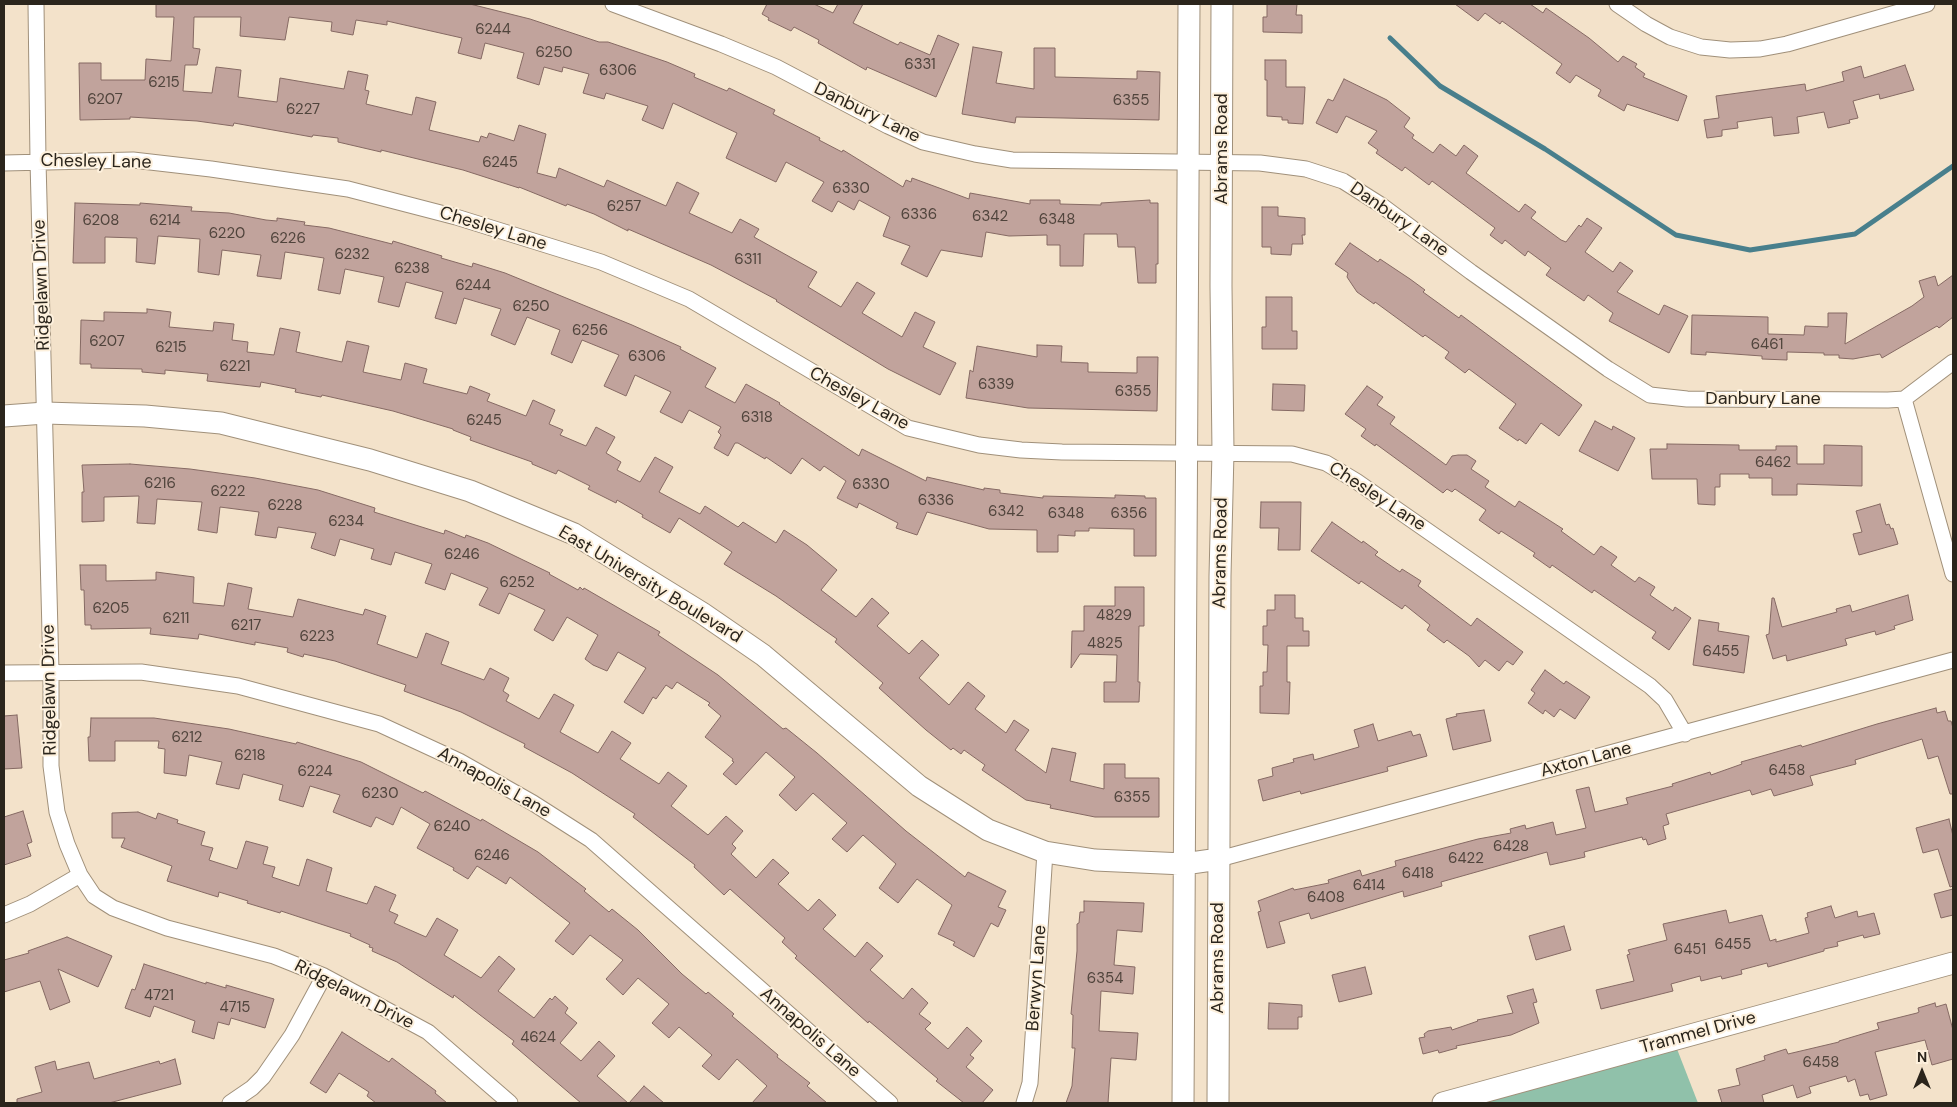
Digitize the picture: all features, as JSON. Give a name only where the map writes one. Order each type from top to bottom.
[{"type":"main road","name":"Abrams Road","points":[[1183,1103],[1189,4]]},
{"type":"main road","name":"Abrams Road","points":[[1218,1103],[1220,576],[1223,452],[1222,4]]},
{"type":"main road","name":"East University Boulevard","points":[[4,416],[45,413],[145,416],[221,423],[370,460],[461,489],[574,534],[702,612],[763,655],[919,786],[988,830],[1045,852],[1094,860],[1184,864],[1218,859]]},
{"type":"main road","name":"Trammel Drive","points":[[1443,1103],[1953,963]]},
{"type":"street","name":"Ridgelawn Drive","points":[[36,4],[38,161],[51,672],[51,766],[57,812],[67,844],[80,875],[94,896],[113,908],[167,928],[274,956],[324,976],[428,1032],[510,1103]]},
{"type":"street","name":"Danbury Lane","points":[[613,4],[722,44],[776,67],[888,126],[923,142],[1012,160],[1222,161],[1260,163],[1306,169],[1343,181],[1381,204],[1471,272],[1608,369],[1650,395],[1688,399],[1888,400],[1904,398]]},
{"type":"street","points":[[1617,4],[1646,24],[1670,37],[1701,48],[1730,50],[1760,49],[1787,44],[1927,4]]},
{"type":"street","name":"Chesley Lane","points":[[4,163],[133,160],[211,169],[357,191],[456,217],[592,259],[662,288],[689,300],[908,428],[979,445],[1062,452],[1292,454],[1326,463],[1356,481],[1650,686],[1665,700],[1685,734]]},
{"type":"street","points":[[1953,362],[1904,398],[1953,574]]},
{"type":"street","name":"Axton Lane","points":[[1218,859],[1953,660]]},
{"type":"street","name":"Annapolis Lane","points":[[4,673],[140,672],[238,686],[379,724],[459,761],[533,803],[591,840],[890,1103]]},
{"type":"street","name":"Berwyn Lane","points":[[1024,1103],[1030,1083],[1045,852]]},
{"type":"street","points":[[4,915],[30,904],[80,875]]},
{"type":"street","points":[[230,1103],[252,1088],[263,1077],[292,1035],[324,976]]},
{"type":"green space","points":[[1677,1049],[1698,1103],[1480,1103]]},
{"type":"building","points":[[156,4],[470,4],[530,19],[667,62],[695,74],[694,77],[727,91],[729,88],[775,110],[773,114],[820,138],[819,140],[842,152],[843,150],[903,187],[906,180],[911,182],[912,178],[969,199],[970,193],[1030,204],[1030,200],[1060,200],[1060,204],[1101,205],[1101,203],[1150,200],[1150,203],[1158,203],[1158,264],[1156,264],[1156,283],[1138,283],[1135,247],[1118,247],[1117,234],[1084,234],[1083,266],[1060,266],[1060,245],[1047,245],[1047,235],[1009,236],[986,232],[982,257],[941,250],[927,277],[901,264],[910,246],[883,236],[890,217],[859,200],[854,210],[838,201],[832,212],[812,201],[824,182],[786,162],[776,182],[726,158],[737,133],[673,103],[663,129],[642,120],[648,106],[606,93],[604,99],[583,93],[589,74],[563,67],[562,72],[544,67],[539,85],[517,78],[524,53],[485,43],[481,59],[458,53],[462,38],[387,21],[387,25],[356,20],[353,35],[331,31],[332,22],[289,17],[285,40],[240,36],[241,17],[194,17],[193,48],[200,49],[197,65],[185,65],[183,91],[212,93],[216,67],[241,70],[238,97],[277,102],[280,78],[344,89],[348,71],[368,75],[365,90],[369,91],[366,104],[412,115],[416,97],[436,102],[429,130],[479,142],[481,136],[487,138],[489,133],[514,141],[519,125],[546,134],[537,173],[556,178],[559,168],[604,187],[607,180],[666,206],[677,182],[699,193],[689,213],[732,233],[740,219],[759,229],[754,237],[817,272],[808,287],[841,307],[857,282],[875,293],[862,313],[902,337],[915,312],[935,322],[923,347],[956,363],[940,395],[888,369],[777,300],[711,265],[628,229],[628,231],[594,214],[567,204],[566,206],[519,187],[463,170],[381,150],[381,152],[338,142],[338,138],[313,135],[312,137],[234,123],[233,126],[197,121],[130,117],[130,119],[80,120],[79,63],[101,63],[101,80],[145,80],[146,59],[171,61],[174,17],[156,17]]},
{"type":"building","points":[[767,4],[814,4],[833,13],[838,4],[863,4],[853,23],[898,45],[900,42],[930,55],[938,35],[959,44],[936,97],[867,67],[866,70],[818,43],[819,40],[794,27],[791,31],[768,20],[769,18],[762,14]]},
{"type":"building","points":[[1267,4],[1297,4],[1296,15],[1302,15],[1302,33],[1263,32],[1263,17],[1267,17]]},
{"type":"building","points":[[1455,4],[1530,4],[1543,13],[1546,8],[1589,38],[1618,62],[1623,56],[1637,64],[1635,67],[1645,74],[1643,77],[1687,96],[1678,121],[1627,104],[1624,111],[1598,96],[1601,90],[1576,75],[1570,83],[1556,73],[1562,64],[1502,21],[1500,24],[1485,13],[1478,21]]},
{"type":"building","points":[[973,47],[1002,52],[996,83],[1034,89],[1034,48],[1055,48],[1055,77],[1137,79],[1137,71],[1160,72],[1159,120],[1016,117],[1015,123],[962,114]]},
{"type":"building","points":[[1265,60],[1286,60],[1286,87],[1305,87],[1303,124],[1288,123],[1288,120],[1282,120],[1282,117],[1267,116]]},
{"type":"building","points":[[1905,65],[1914,90],[1880,99],[1879,94],[1853,101],[1858,118],[1849,120],[1850,123],[1828,128],[1824,112],[1797,117],[1799,133],[1774,136],[1772,117],[1737,122],[1738,128],[1722,130],[1722,136],[1707,138],[1704,120],[1719,118],[1716,96],[1805,84],[1806,91],[1844,81],[1842,72],[1861,66],[1864,78]]},
{"type":"building","points":[[1344,79],[1387,100],[1410,118],[1404,127],[1414,135],[1412,138],[1433,153],[1440,144],[1456,156],[1464,145],[1478,156],[1466,173],[1519,212],[1525,204],[1536,212],[1531,218],[1561,240],[1566,242],[1587,218],[1602,228],[1585,252],[1613,272],[1620,262],[1633,271],[1617,292],[1659,315],[1664,305],[1688,316],[1669,353],[1609,321],[1613,313],[1588,295],[1584,301],[1546,275],[1551,268],[1528,251],[1525,256],[1505,240],[1502,244],[1490,235],[1495,228],[1432,181],[1429,185],[1405,167],[1402,171],[1376,153],[1378,150],[1368,143],[1377,131],[1346,116],[1337,133],[1316,123],[1328,99],[1333,101]]},
{"type":"building","points":[[75,203],[140,205],[140,203],[192,207],[191,211],[229,213],[266,220],[277,221],[277,218],[305,222],[304,225],[329,228],[392,244],[393,241],[472,267],[473,263],[505,273],[681,347],[680,349],[716,368],[705,387],[735,403],[746,384],[780,403],[859,456],[862,449],[926,481],[927,477],[984,490],[984,488],[1000,490],[1000,493],[1043,498],[1043,496],[1115,498],[1115,495],[1156,498],[1156,556],[1134,556],[1134,529],[1089,528],[1089,531],[1075,531],[1075,536],[1058,535],[1058,552],[1037,552],[1037,530],[989,529],[927,512],[917,535],[896,528],[898,523],[859,503],[857,508],[837,498],[846,481],[824,466],[820,471],[802,458],[791,474],[766,457],[765,459],[738,443],[735,443],[728,456],[714,448],[721,435],[718,432],[721,427],[689,410],[682,423],[660,412],[671,392],[635,375],[626,396],[604,386],[619,355],[582,340],[572,363],[551,354],[560,330],[527,317],[515,345],[491,335],[501,309],[464,298],[456,324],[435,318],[443,292],[406,282],[399,307],[378,302],[384,277],[345,269],[340,294],[318,290],[324,258],[285,252],[281,279],[257,276],[261,255],[222,250],[219,275],[198,272],[200,239],[158,236],[155,264],[136,262],[137,238],[105,237],[105,263],[73,263]]},
{"type":"building","points":[[1262,207],[1278,207],[1278,216],[1305,218],[1305,235],[1302,235],[1303,244],[1292,244],[1291,255],[1271,254],[1271,247],[1262,247]]},
{"type":"building","points":[[1350,243],[1378,262],[1380,259],[1410,279],[1425,290],[1423,292],[1459,318],[1461,315],[1582,405],[1559,436],[1541,423],[1526,444],[1499,428],[1516,404],[1469,369],[1465,373],[1445,358],[1449,352],[1425,335],[1423,337],[1375,302],[1374,304],[1357,292],[1347,277],[1348,273],[1335,264]]},
{"type":"building","points":[[1953,275],[1953,317],[1939,328],[1937,326],[1882,358],[1880,354],[1853,359],[1839,358],[1839,355],[1824,355],[1824,353],[1787,352],[1787,360],[1762,359],[1762,356],[1706,352],[1706,355],[1691,354],[1692,315],[1768,317],[1768,334],[1804,335],[1805,326],[1828,327],[1828,313],[1847,313],[1845,344],[1912,306],[1924,297],[1919,281],[1935,276],[1938,286]]},
{"type":"building","points":[[1266,297],[1292,297],[1292,331],[1297,331],[1297,349],[1262,349],[1262,327],[1266,327]]},
{"type":"building","points":[[147,309],[171,312],[169,327],[213,331],[214,322],[234,324],[232,340],[248,342],[247,352],[274,355],[280,328],[300,332],[296,352],[342,362],[347,341],[369,346],[363,372],[401,380],[405,363],[427,369],[423,383],[467,394],[470,386],[490,394],[487,401],[526,416],[533,400],[555,410],[549,424],[563,430],[560,435],[586,446],[596,427],[615,437],[606,453],[621,462],[617,470],[640,482],[655,457],[673,467],[659,492],[700,514],[705,506],[738,527],[743,522],[776,543],[784,530],[807,545],[837,570],[821,590],[856,617],[872,598],[889,613],[877,626],[909,654],[922,640],[939,655],[919,678],[949,705],[968,682],[985,696],[975,709],[1006,733],[1014,720],[1029,730],[1015,750],[1046,773],[1052,748],[1076,753],[1070,781],[1104,789],[1104,764],[1125,764],[1125,778],[1159,778],[1159,817],[1095,817],[1050,808],[1051,805],[1026,800],[982,770],[985,765],[964,750],[961,754],[953,748],[951,750],[926,730],[879,688],[883,683],[835,642],[837,639],[776,596],[724,564],[732,552],[679,518],[670,533],[617,500],[616,503],[588,489],[590,486],[558,470],[556,474],[532,464],[532,462],[470,440],[471,437],[453,429],[393,411],[322,395],[321,397],[295,392],[296,389],[261,382],[260,387],[207,381],[208,374],[165,370],[165,374],[142,372],[142,369],[91,368],[91,364],[80,364],[81,320],[104,321],[104,312],[147,313]]},
{"type":"building","points":[[1037,345],[1062,346],[1061,362],[1088,363],[1088,372],[1137,373],[1137,357],[1158,357],[1157,411],[1028,408],[966,398],[970,370],[973,372],[977,346],[1037,357]]},
{"type":"building","points":[[1273,384],[1305,385],[1304,411],[1272,410]]},
{"type":"building","points":[[1367,386],[1383,397],[1377,405],[1395,417],[1390,424],[1446,465],[1452,456],[1467,455],[1476,461],[1471,469],[1489,481],[1485,487],[1515,507],[1519,501],[1563,529],[1561,531],[1594,555],[1601,546],[1617,557],[1611,565],[1635,582],[1639,577],[1655,587],[1650,595],[1673,611],[1675,607],[1691,618],[1669,650],[1652,638],[1656,632],[1594,590],[1592,593],[1552,565],[1550,568],[1533,556],[1535,553],[1501,531],[1499,534],[1479,520],[1486,510],[1455,489],[1452,492],[1447,489],[1443,493],[1376,444],[1375,446],[1361,436],[1366,429],[1345,414]]},
{"type":"building","points":[[1595,421],[1612,430],[1613,426],[1635,438],[1618,471],[1579,451]]},
{"type":"building","points":[[1667,444],[1739,445],[1739,450],[1776,450],[1776,446],[1797,446],[1797,464],[1824,464],[1824,445],[1862,446],[1862,486],[1797,484],[1797,495],[1772,495],[1772,478],[1749,478],[1749,474],[1720,474],[1720,487],[1715,487],[1715,505],[1698,504],[1697,479],[1652,479],[1650,449],[1667,449]]},
{"type":"building","points":[[130,464],[190,469],[255,478],[318,490],[375,508],[374,512],[444,534],[445,530],[465,538],[466,535],[488,543],[550,573],[578,590],[580,587],[583,590],[584,588],[660,632],[658,635],[718,675],[783,729],[786,728],[817,753],[906,831],[965,877],[968,872],[1006,891],[998,907],[1006,910],[998,927],[991,923],[974,957],[953,945],[955,942],[938,934],[952,905],[917,879],[898,903],[879,888],[896,864],[863,835],[847,852],[832,839],[847,823],[813,793],[796,811],[779,795],[795,777],[766,752],[736,785],[723,774],[734,762],[732,761],[733,759],[705,737],[721,716],[708,705],[710,703],[677,682],[672,689],[666,685],[656,699],[653,697],[643,714],[624,702],[646,668],[618,652],[607,671],[593,665],[585,659],[598,635],[567,617],[553,641],[534,630],[545,610],[509,593],[499,614],[479,605],[488,588],[451,573],[445,590],[425,583],[432,564],[395,552],[391,565],[371,559],[374,549],[340,539],[335,556],[311,548],[316,533],[278,527],[276,538],[255,535],[259,512],[220,507],[217,533],[198,530],[202,502],[157,499],[155,524],[137,523],[139,496],[104,497],[104,521],[82,522],[82,492],[84,492],[82,465]]},
{"type":"building","points":[[1261,502],[1301,502],[1300,550],[1278,550],[1279,528],[1260,528]]},
{"type":"building","points":[[1880,504],[1886,525],[1889,524],[1891,529],[1893,528],[1898,544],[1859,555],[1853,534],[1862,532],[1856,511]]},
{"type":"building","points":[[1332,522],[1378,552],[1375,555],[1400,572],[1402,569],[1421,581],[1418,586],[1471,626],[1477,618],[1523,652],[1513,665],[1507,661],[1499,671],[1485,660],[1479,667],[1469,656],[1447,640],[1444,643],[1427,630],[1430,625],[1405,605],[1402,609],[1361,581],[1359,584],[1311,551]]},
{"type":"building","points":[[80,565],[106,565],[106,581],[156,580],[156,572],[194,577],[193,603],[224,606],[228,583],[252,588],[248,609],[293,617],[298,599],[363,615],[365,609],[386,616],[377,644],[417,658],[426,633],[449,642],[441,664],[484,680],[490,668],[509,678],[503,691],[509,695],[506,701],[539,719],[554,694],[574,705],[560,732],[598,753],[612,731],[631,743],[620,759],[659,784],[668,772],[687,786],[671,806],[708,835],[726,816],[743,831],[732,844],[736,848],[731,854],[756,878],[773,859],[789,873],[778,884],[808,911],[819,899],[836,915],[823,929],[855,957],[867,942],[883,956],[870,970],[903,999],[912,988],[928,1003],[919,1014],[931,1023],[925,1029],[948,1049],[967,1027],[982,1041],[970,1055],[974,1058],[966,1067],[993,1090],[982,1103],[964,1103],[936,1081],[938,1079],[869,1021],[868,1023],[795,958],[797,956],[782,942],[785,938],[730,889],[724,895],[694,867],[695,865],[633,817],[635,814],[572,773],[524,747],[525,744],[461,712],[404,691],[406,685],[335,661],[304,654],[303,657],[287,652],[288,648],[255,642],[255,645],[199,634],[198,639],[150,634],[151,628],[91,629],[91,625],[85,625],[84,590],[81,590]]},
{"type":"building","points":[[1115,587],[1144,587],[1144,626],[1139,626],[1139,702],[1104,702],[1104,682],[1116,682],[1117,655],[1080,654],[1071,668],[1072,631],[1084,631],[1084,606],[1115,606]]},
{"type":"building","points":[[1275,595],[1295,595],[1295,618],[1303,618],[1303,631],[1309,631],[1309,646],[1287,646],[1287,682],[1290,682],[1289,714],[1260,713],[1260,686],[1263,686],[1263,672],[1267,672],[1268,645],[1263,645],[1263,626],[1267,626],[1267,610],[1275,610]]},
{"type":"building","points":[[1908,595],[1913,620],[1894,626],[1895,629],[1876,635],[1875,631],[1845,639],[1847,645],[1787,661],[1786,655],[1773,659],[1766,635],[1769,634],[1772,598],[1774,598],[1782,627],[1837,612],[1836,609],[1850,605],[1852,612]]},
{"type":"building","points":[[1699,620],[1719,623],[1718,631],[1749,636],[1744,673],[1693,665]]},
{"type":"building","points":[[1545,670],[1564,684],[1566,681],[1590,697],[1575,719],[1560,709],[1554,717],[1545,710],[1543,714],[1528,703],[1535,693],[1531,690]]},
{"type":"building","points":[[1936,708],[1937,713],[1945,711],[1948,721],[1951,721],[1953,728],[1953,794],[1950,794],[1938,756],[1928,759],[1922,739],[1855,760],[1856,764],[1810,776],[1813,785],[1774,796],[1771,789],[1752,795],[1750,790],[1666,814],[1669,824],[1663,826],[1666,839],[1648,845],[1646,839],[1643,840],[1642,837],[1584,852],[1585,857],[1550,865],[1547,852],[1441,882],[1442,886],[1404,897],[1403,891],[1311,919],[1309,913],[1279,922],[1285,943],[1267,948],[1258,912],[1261,911],[1258,901],[1293,888],[1294,890],[1329,883],[1328,880],[1360,870],[1362,876],[1396,866],[1395,861],[1478,839],[1511,833],[1510,829],[1525,825],[1526,829],[1553,822],[1556,835],[1586,828],[1576,790],[1589,787],[1595,812],[1628,804],[1626,798],[1673,786],[1672,784],[1710,772],[1711,775],[1742,764],[1741,762],[1801,745],[1802,747]]},
{"type":"building","points":[[1484,710],[1491,741],[1453,750],[1446,719],[1457,716],[1456,714]]},
{"type":"building","points":[[17,715],[22,768],[4,769],[4,716]]},
{"type":"building","points":[[91,718],[154,718],[229,729],[296,744],[297,742],[361,762],[423,793],[425,791],[481,821],[482,819],[538,852],[586,889],[584,891],[609,912],[612,909],[638,930],[682,974],[706,994],[708,992],[734,1014],[732,1016],[778,1055],[777,1057],[810,1083],[807,1086],[827,1103],[752,1103],[767,1086],[737,1059],[719,1080],[702,1066],[712,1055],[679,1027],[669,1038],[652,1023],[669,1004],[638,978],[623,995],[606,979],[623,960],[590,935],[573,955],[555,941],[570,923],[510,877],[506,884],[477,866],[468,879],[453,870],[454,868],[417,848],[430,824],[401,807],[393,825],[376,817],[371,827],[333,812],[340,795],[310,786],[303,807],[279,800],[283,785],[243,774],[239,789],[216,784],[222,762],[189,755],[186,776],[164,773],[165,749],[158,748],[159,741],[115,741],[115,761],[89,761],[88,737],[90,737]]},
{"type":"building","points":[[1373,724],[1378,741],[1411,731],[1413,736],[1420,734],[1427,756],[1387,767],[1388,771],[1301,794],[1300,791],[1263,801],[1258,780],[1273,776],[1272,768],[1294,762],[1293,759],[1313,754],[1314,760],[1359,747],[1354,730]]},
{"type":"building","points":[[23,811],[32,842],[27,844],[31,856],[4,865],[4,817]]},
{"type":"building","points":[[138,812],[156,819],[158,813],[178,820],[177,823],[205,832],[201,845],[213,848],[209,860],[237,869],[246,841],[268,847],[263,864],[275,867],[272,877],[299,886],[307,859],[332,868],[326,891],[367,904],[375,886],[396,895],[389,911],[398,915],[394,923],[426,937],[437,918],[458,930],[444,955],[481,978],[499,956],[515,969],[498,991],[534,1018],[550,998],[552,1000],[555,996],[568,1008],[565,1013],[577,1023],[560,1043],[581,1061],[599,1041],[615,1056],[597,1076],[628,1103],[581,1103],[512,1044],[514,1041],[454,995],[453,998],[397,962],[372,951],[373,948],[369,947],[370,945],[350,936],[351,934],[281,911],[280,913],[247,903],[248,901],[219,892],[218,897],[167,881],[172,866],[121,847],[125,838],[112,838],[112,813]]},
{"type":"building","points":[[1949,819],[1953,836],[1953,886],[1950,887],[1938,849],[1923,853],[1916,828]]},
{"type":"building","points":[[1953,889],[1953,915],[1941,918],[1934,894]]},
{"type":"building","points":[[1084,901],[1144,903],[1142,932],[1117,930],[1114,965],[1135,967],[1133,994],[1101,991],[1099,1031],[1138,1033],[1136,1060],[1111,1058],[1108,1103],[1066,1103],[1072,1086],[1075,1048],[1072,1048],[1073,1015],[1071,1014],[1077,951],[1077,924],[1079,923],[1080,912],[1084,912]]},
{"type":"building","points":[[1831,906],[1835,918],[1857,911],[1858,917],[1874,913],[1880,934],[1864,938],[1863,935],[1837,942],[1838,946],[1824,949],[1824,951],[1768,967],[1767,963],[1741,970],[1742,974],[1722,979],[1721,976],[1701,981],[1700,976],[1671,984],[1673,991],[1601,1009],[1596,990],[1634,981],[1627,955],[1630,954],[1628,950],[1667,940],[1663,924],[1726,910],[1729,923],[1762,915],[1770,941],[1776,939],[1776,942],[1809,933],[1805,918],[1808,917],[1807,913]]},
{"type":"building","points":[[1564,926],[1571,950],[1536,960],[1529,936]]},
{"type":"building","points":[[67,937],[112,956],[98,987],[58,969],[70,1002],[50,1010],[40,981],[4,992],[4,960],[29,953],[28,951]]},
{"type":"building","points":[[144,964],[206,984],[206,982],[226,988],[226,985],[274,999],[265,1028],[231,1018],[229,1025],[218,1022],[214,1039],[192,1032],[195,1021],[154,1006],[150,1017],[125,1008],[132,989],[135,990]]},
{"type":"building","points":[[1365,967],[1372,994],[1339,1002],[1332,975]]},
{"type":"building","points":[[1533,989],[1537,1002],[1533,1003],[1539,1023],[1511,1035],[1456,1046],[1457,1048],[1439,1053],[1438,1050],[1423,1054],[1419,1038],[1425,1037],[1424,1034],[1428,1031],[1451,1027],[1452,1030],[1477,1020],[1513,1013],[1507,996]]},
{"type":"building","points":[[1269,1003],[1302,1005],[1302,1017],[1298,1017],[1298,1029],[1268,1029]]},
{"type":"building","points":[[1935,1003],[1936,1007],[1946,1004],[1953,1030],[1953,1059],[1932,1065],[1925,1040],[1875,1052],[1887,1095],[1870,1100],[1868,1094],[1860,1096],[1855,1079],[1848,1082],[1846,1076],[1809,1087],[1811,1093],[1797,1098],[1793,1085],[1762,1095],[1764,1103],[1722,1103],[1718,1090],[1740,1085],[1736,1069],[1765,1060],[1764,1056],[1786,1049],[1788,1054],[1839,1042],[1879,1029],[1877,1023],[1917,1013],[1919,1012],[1918,1008]]},
{"type":"building","points":[[342,1032],[389,1062],[392,1058],[436,1091],[435,1093],[447,1103],[376,1103],[367,1096],[369,1092],[339,1073],[326,1093],[310,1083]]},
{"type":"building","points":[[175,1059],[181,1084],[109,1103],[17,1103],[17,1099],[42,1092],[35,1067],[55,1061],[57,1070],[89,1062],[94,1079],[159,1061],[160,1064]]},
{"type":"building","points":[[644,1086],[664,1103],[629,1103]]},
{"type":"waterway","points":[[1390,38],[1440,86],[1545,149],[1676,235],[1750,250],[1855,234],[1953,166]]}]
